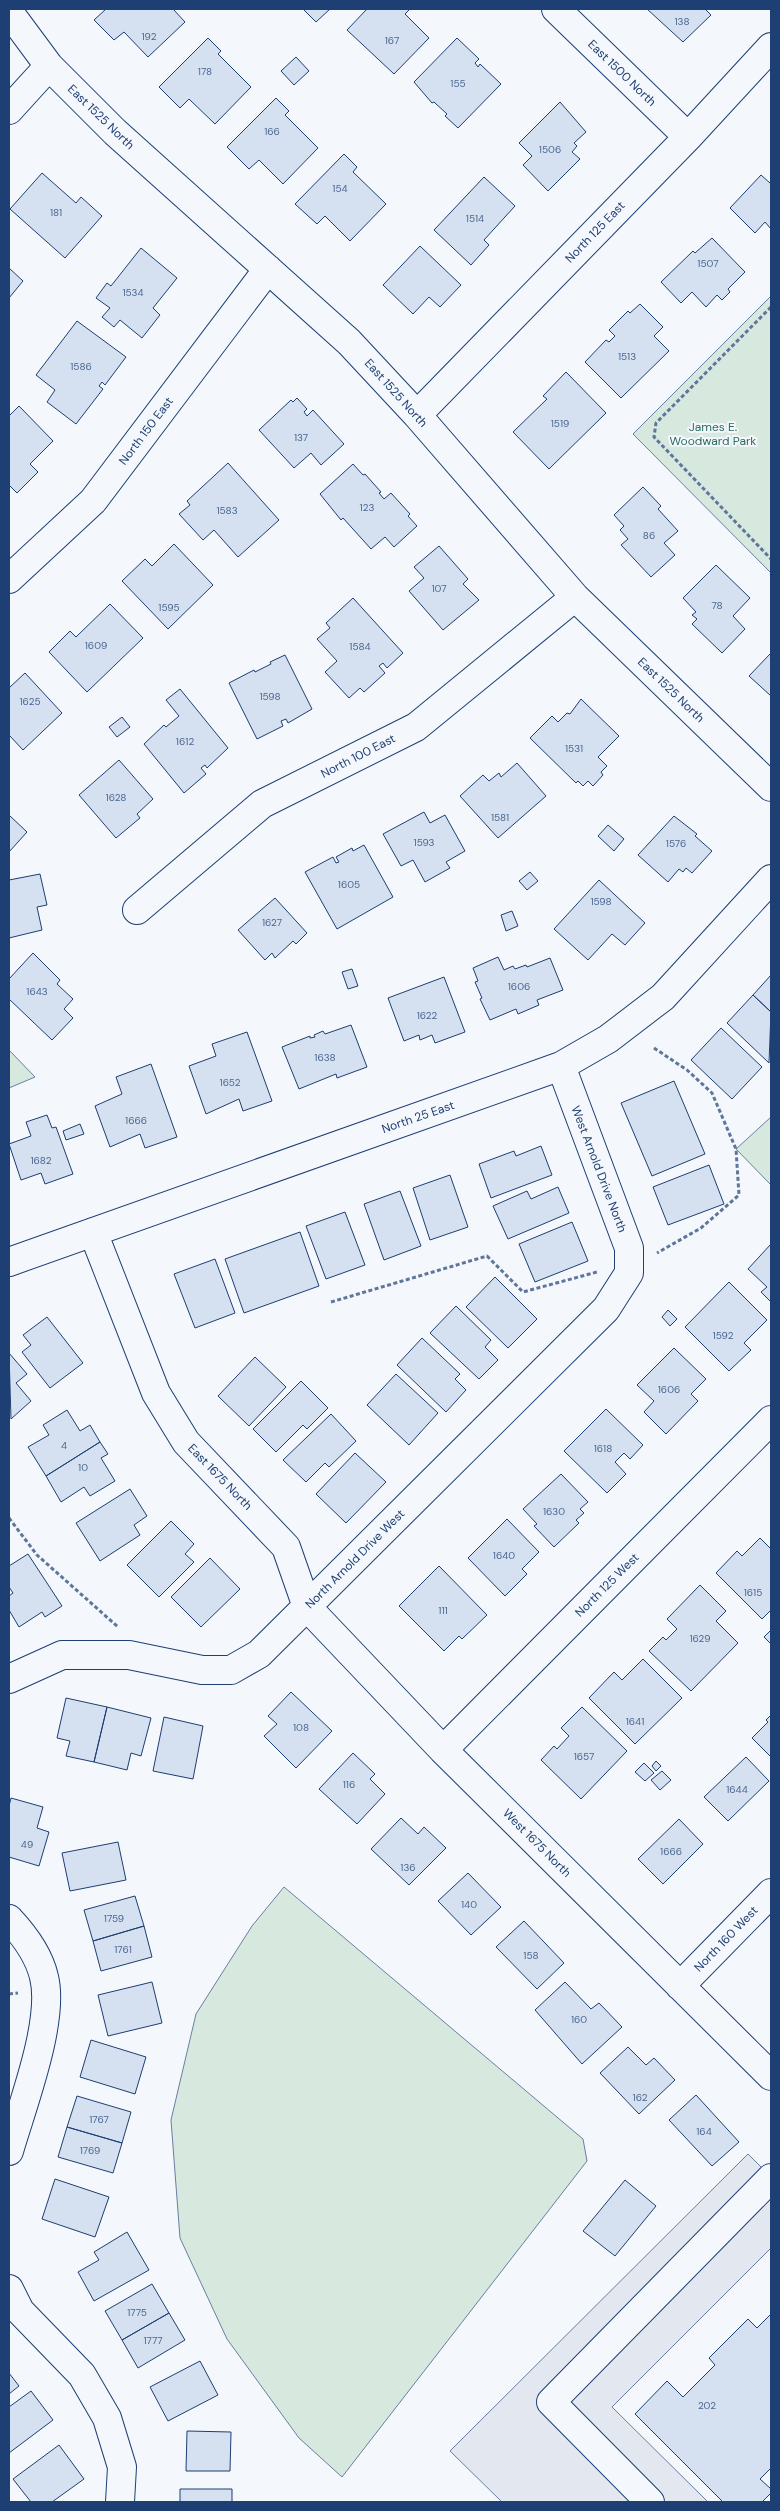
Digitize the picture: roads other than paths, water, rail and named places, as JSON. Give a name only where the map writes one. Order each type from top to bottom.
[{"type":"street","name":"East 1500 North","points":[[556,9],[688,137]]},
{"type":"street","name":"East 1525 North","points":[[9,12],[49,66],[115,132],[349,342],[417,415],[575,597],[771,787]]},
{"type":"street","name":"North 125 East","points":[[417,415],[688,137],[771,47]]},
{"type":"street","points":[[9,110],[49,66]]},
{"type":"street","name":"North 150 East","points":[[9,579],[94,501],[268,269]]},
{"type":"street","name":"North 100 East","points":[[138,910],[262,804],[416,727],[575,597]]},
{"type":"street","name":"North 25 East","points":[[9,1262],[561,1066],[608,1039],[663,997],[771,879]]},
{"type":"street","name":"West Arnold Drive North","points":[[561,1066],[629,1248],[628,1267]]},
{"type":"street","name":"East 1675 North","points":[[94,1232],[156,1393],[186,1442],[286,1547],[307,1607]]},
{"type":"street","name":"North Arnold Drive West","points":[[9,1679],[62,1655],[129,1655],[202,1670],[231,1670],[259,1654],[606,1309],[628,1267]]},
{"type":"street","name":"North 125 West","points":[[444,1750],[771,1420]]},
{"type":"street","name":"West 1675 North","points":[[307,1607],[444,1750],[771,2076]]},
{"type":"street","name":"North 160 West","points":[[680,1986],[771,1893]]},
{"type":"street","points":[[9,1919],[27,1938],[44,1977],[46,2021],[9,2151]]},
{"type":"street","points":[[650,2502],[551,2402],[771,2178]]},
{"type":"street","points":[[9,2289],[20,2312],[82,2375],[107,2418],[122,2467],[120,2502]]},
{"type":"park label","name":"James E. Woodward Park","points":[[713,434]]}]
